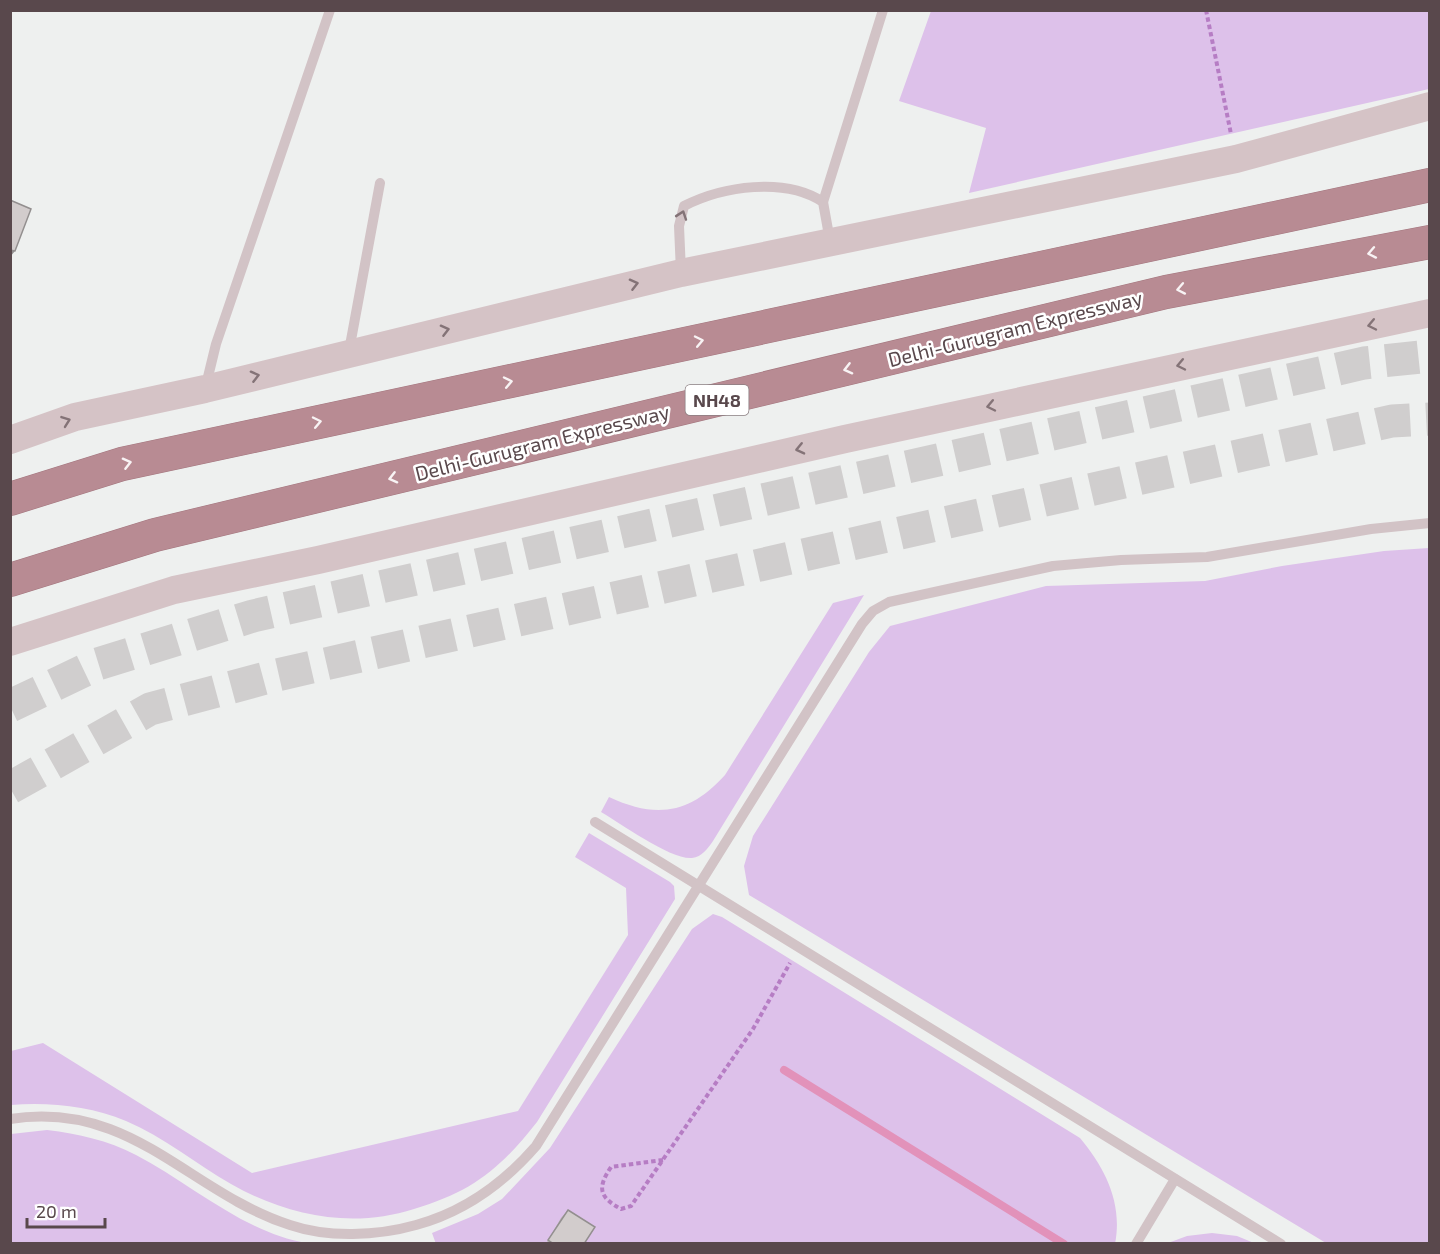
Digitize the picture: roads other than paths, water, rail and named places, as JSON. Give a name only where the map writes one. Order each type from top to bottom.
[{"type":"highway","points":[[10,499],[122,464],[1430,185]]},
{"type":"highway","name":"Delhi-Gurugram Expressway","points":[[10,580],[155,535],[1166,292],[1430,242]]},
{"type":"main road","points":[[10,441],[75,417],[205,389],[681,273],[1236,159],[1430,106]]},
{"type":"main road","points":[[10,642],[174,590],[330,558],[961,413],[1430,313]]},
{"type":"lane","points":[[205,389],[216,344],[330,10]]},
{"type":"lane","points":[[830,242],[823,202],[883,10]]},
{"type":"lane","points":[[349,354],[380,183]]},
{"type":"lane","points":[[681,273],[679,226],[684,206],[727,190],[779,188],[808,192],[823,202]]},
{"type":"lane","points":[[10,1119],[65,1118],[134,1138],[255,1210],[289,1225],[318,1232],[396,1230],[429,1221],[459,1208],[491,1189],[515,1171],[536,1146],[862,624],[873,611],[889,602],[1053,566],[1121,560],[1207,557],[1371,529],[1430,523]]},
{"type":"lane","points":[[595,822],[1281,1244]]},
{"type":"lane","points":[[1136,1244],[1176,1179]]},
{"type":"waterway","points":[[784,1070],[1064,1244]]},
{"type":"tunnel","points":[[10,706],[98,664],[253,616],[1364,363],[1430,356]]},
{"type":"tunnel","points":[[10,788],[150,709],[277,675],[1392,421],[1430,419]]}]
